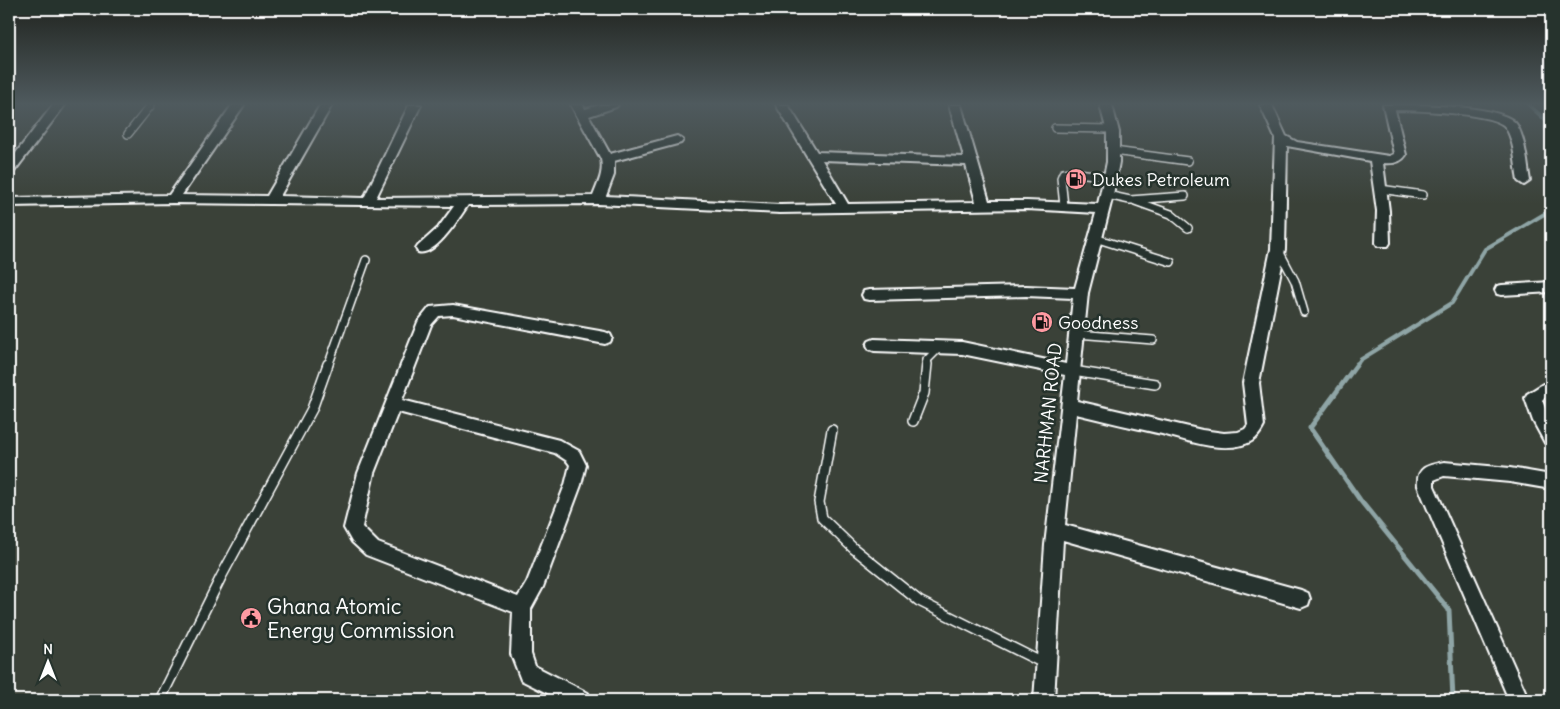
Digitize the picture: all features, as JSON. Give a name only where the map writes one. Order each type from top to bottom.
[{"type":"street","points":[[9,170],[34,138]]},
{"type":"street","points":[[173,199],[215,138]]},
{"type":"street","points":[[271,201],[307,138]]},
{"type":"street","points":[[368,202],[399,138]]},
{"type":"street","points":[[596,138],[610,167],[598,200]]},
{"type":"street","points":[[801,138],[844,207]]},
{"type":"street","points":[[964,138],[984,206]]},
{"type":"street","name":"NARHMAN ROAD","points":[[1044,700],[1056,530],[1081,293],[1105,202],[1114,150],[1113,138]]},
{"type":"street","points":[[1281,138],[1294,145],[1389,160],[1400,155],[1396,138]]},
{"type":"street","points":[[1070,406],[1202,437],[1240,439],[1251,434],[1256,426],[1251,383],[1278,249],[1281,138]]},
{"type":"street","points":[[1513,138],[1524,181]]},
{"type":"street","points":[[607,159],[677,140]]},
{"type":"street","points":[[812,156],[970,161]]},
{"type":"street","points":[[1376,158],[1383,211],[1383,243]]},
{"type":"street","points":[[9,202],[173,199],[368,202],[598,200],[780,209],[1064,206],[1105,202]]},
{"type":"street","points":[[423,249],[443,232],[465,200]]},
{"type":"street","points":[[1502,290],[1551,288]]},
{"type":"street","points":[[869,295],[1026,291],[1081,293]]},
{"type":"street","points":[[522,607],[372,549],[358,536],[354,528],[366,473],[425,322],[435,311],[453,310],[605,338]]},
{"type":"street","points":[[874,345],[962,348],[1074,371]]},
{"type":"street","points":[[1551,390],[1543,390],[1533,398],[1541,421],[1551,438]]},
{"type":"street","points":[[393,404],[559,447],[573,456],[578,465],[573,485],[534,587],[522,607],[521,654],[528,673],[582,700]]},
{"type":"street","points":[[1520,700],[1426,486],[1425,477],[1432,472],[1444,469],[1510,475],[1551,482]]},
{"type":"street","points":[[1056,530],[1302,599]]},
{"type":"lane","points":[[1114,150],[1188,161]]},
{"type":"lane","points":[[1064,206],[1061,178],[1063,173],[1070,172],[1110,177]]},
{"type":"lane","points":[[1380,189],[1423,195]]},
{"type":"lane","points":[[1105,202],[1185,196]]},
{"type":"lane","points":[[1130,200],[1171,214],[1188,228]]},
{"type":"lane","points":[[1095,238],[1171,262]]},
{"type":"lane","points":[[1278,249],[1296,281],[1304,312]]},
{"type":"lane","points":[[160,700],[221,577],[312,408],[366,260]]},
{"type":"lane","points":[[1077,334],[1153,340]]},
{"type":"lane","points":[[913,421],[924,393],[928,360],[941,346]]},
{"type":"lane","points":[[1074,371],[1155,384]]},
{"type":"lane","points":[[832,430],[819,502],[822,518],[853,548],[919,601],[1047,665]]},
{"type":"waterway","points":[[1356,366],[1360,360],[1452,303],[1485,249],[1551,210]]},
{"type":"waterway","points":[[1357,364],[1310,428],[1360,500],[1449,610],[1453,700]]},
{"type":"place","name":"Dukes Petroleum","points":[[1076,179]]},
{"type":"place","name":"Goodness","points":[[1042,322]]},
{"type":"place","name":"Ghana Atomic Energy Commission","points":[[251,618]]}]
